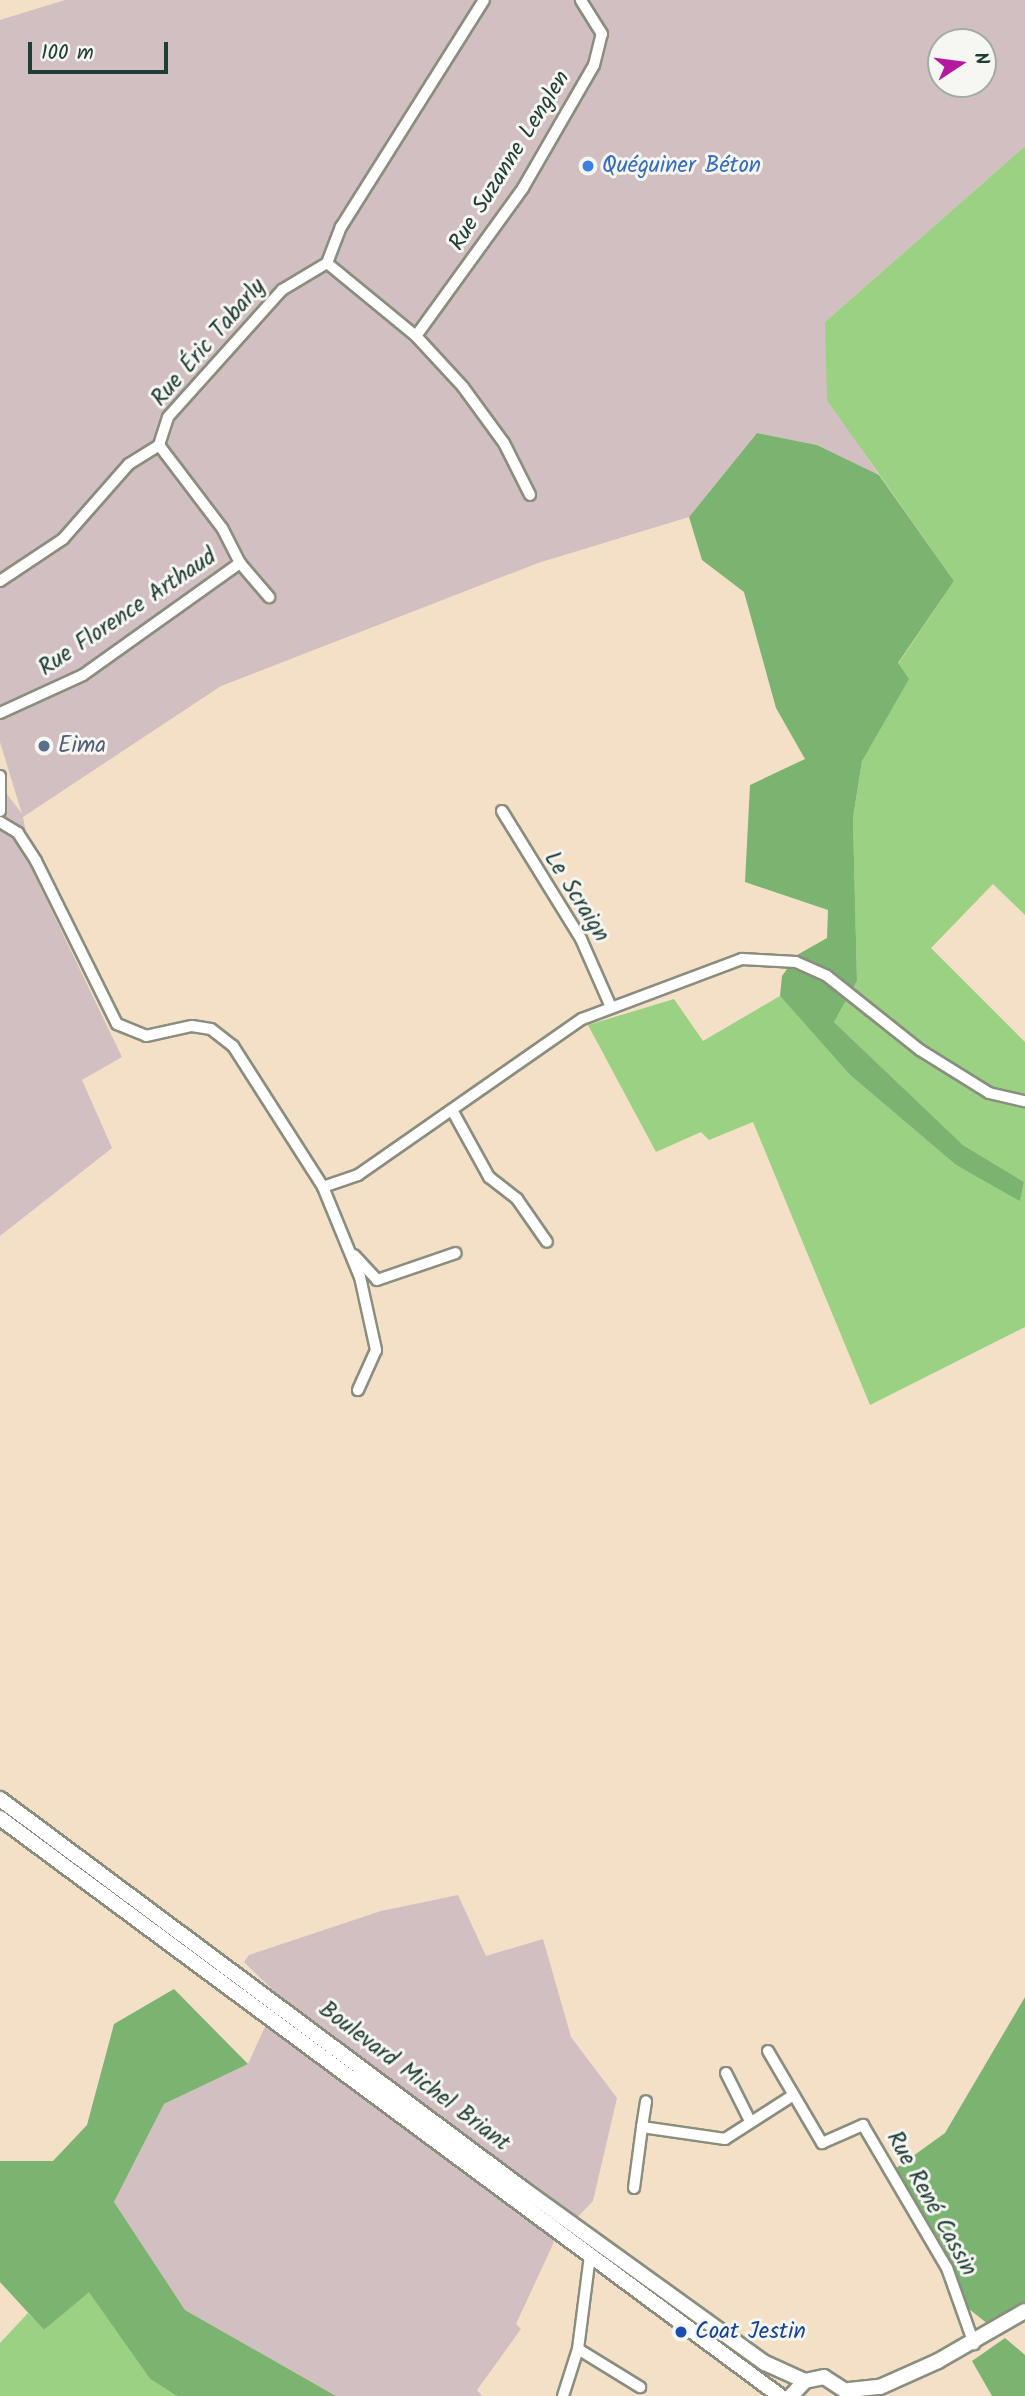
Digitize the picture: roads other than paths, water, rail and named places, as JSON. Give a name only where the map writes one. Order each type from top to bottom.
[{"type":"main road","name":"Boulevard Michel Briant","points":[[0,1799],[441,2127],[765,2363],[805,2381],[824,2377],[851,2393]]},
{"type":"main road","name":"Boulevard Michel Briant","points":[[0,1818],[780,2396]]},
{"type":"main road","points":[[433,2140],[441,2127]]},
{"type":"main road","points":[[851,2393],[876,2392],[975,2344],[1025,2311]]},
{"type":"main road","points":[[791,2396],[805,2381]]},
{"type":"street","points":[[484,0],[341,227],[327,263],[416,336],[477,404],[530,495]]},
{"type":"street","name":"Rue Suzanne Lenglen","points":[[416,336],[523,188],[594,65],[602,34],[581,0]]},
{"type":"street","name":"Rue Éric Tabarly","points":[[0,581],[63,539],[129,464],[159,445],[168,417],[282,289],[327,263]]},
{"type":"street","name":"Rue Florence Arthaud","points":[[159,445],[222,528],[240,563],[269,597]]},
{"type":"street","name":"Rue Florence Arthaud","points":[[0,713],[83,675],[240,563]]},
{"type":"street","points":[[0,776],[0,811]]},
{"type":"street","name":"Le Scraign","points":[[502,811],[580,939],[611,1007]]},
{"type":"street","points":[[0,822],[18,833],[36,860],[117,1024],[146,1036],[192,1026],[211,1029],[233,1046],[323,1187],[347,1248],[376,1350],[358,1390]]},
{"type":"street","points":[[323,1187],[358,1175],[582,1018],[742,959],[796,962],[855,992],[920,1050],[989,1093],[1025,1101]]},
{"type":"street","points":[[452,1110],[489,1177],[517,1199],[547,1242]]},
{"type":"street","points":[[347,1248],[377,1280],[456,1253]]},
{"type":"street","points":[[642,2127],[725,2139],[792,2096],[768,2051]]},
{"type":"street","points":[[726,2073],[751,2121]]},
{"type":"street","name":"Rue René Cassin","points":[[792,2096],[822,2143],[863,2125],[947,2268],[975,2344]]},
{"type":"street","points":[[634,2188],[646,2101]]},
{"type":"street","points":[[563,2396],[578,2349],[590,2255]]},
{"type":"street","points":[[578,2349],[640,2387]]},
{"type":"place","name":"Quéguiner Béton","points":[[588,166]]},
{"type":"place","name":"Eima","points":[[44,746]]},
{"type":"place","name":"Coat Jestin","points":[[681,2332]]}]
